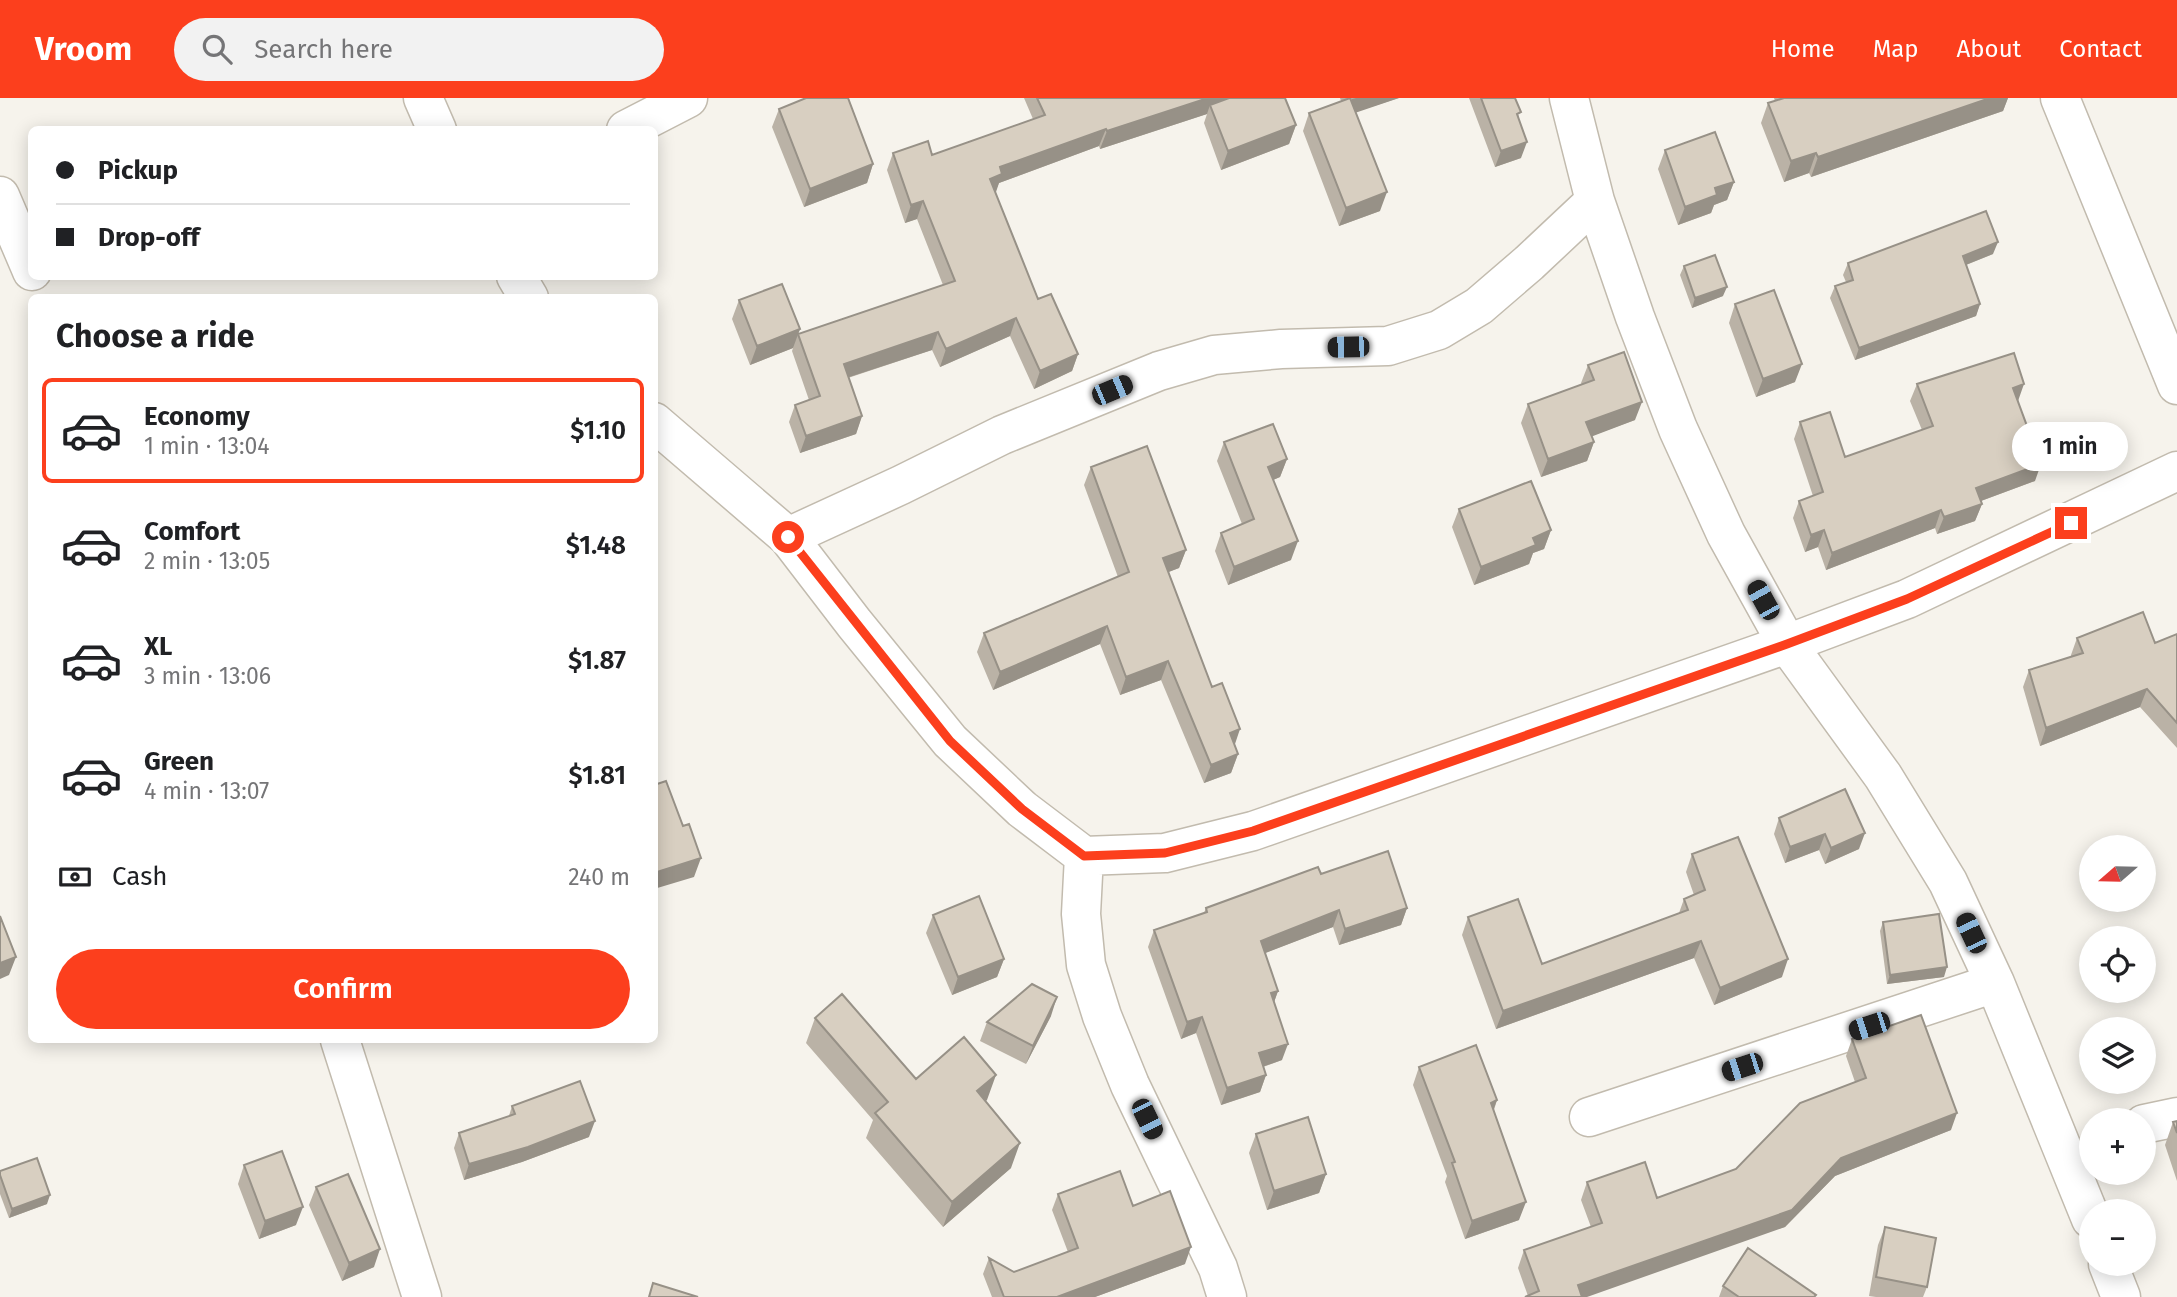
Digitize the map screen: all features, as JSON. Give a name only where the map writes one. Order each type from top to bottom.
[{"type":"street","points":[[423,98],[435,126]]},
{"type":"street","points":[[634,126],[688,98]]},
{"type":"street","points":[[1569,98],[1595,201],[1635,317],[1678,429],[1726,534],[1787,644],[1883,776],[1948,882],[1995,983],[2077,1140],[2087,1199]]},
{"type":"street","points":[[2060,98],[2177,385]]},
{"type":"street","points":[[0,196],[28,262]]},
{"type":"street","points":[[788,537],[1002,435],[1159,371],[1214,355],[1281,349],[1388,346],[1439,330],[1479,306],[1530,263],[1595,201]]},
{"type":"street","points":[[658,425],[788,537],[950,741],[1022,809],[1084,856],[1165,853],[1253,831],[1787,644],[1907,599],[2177,471]]},
{"type":"street","points":[[1084,856],[1081,914],[1086,965],[1098,1003],[1130,1085],[1218,1268],[1227,1297]]},
{"type":"street","points":[[1589,1116],[1995,983]]},
{"type":"street","points":[[341,1043],[422,1297]]},
{"type":"street","points":[[2156,1121],[2177,1116]]},
{"type":"building","points":[[806,98],[848,98],[873,164],[810,189],[779,109]]},
{"type":"building","points":[[1037,98],[1208,98],[1107,131],[1106,129],[1000,167],[1002,174],[990,179],[1038,299],[1051,294],[1078,354],[1040,371],[1016,318],[946,349],[938,332],[844,364],[862,416],[806,436],[795,405],[820,396],[798,334],[955,281],[923,201],[911,205],[893,153],[928,141],[932,155],[1045,115]]},
{"type":"building","points":[[1229,98],[1285,98],[1296,125],[1228,151],[1210,105]]},
{"type":"building","points":[[1350,98],[1387,192],[1346,208],[1309,113]]},
{"type":"building","points":[[1481,98],[1515,98],[1521,112],[1517,114],[1527,142],[1501,151]]},
{"type":"building","points":[[1784,98],[1990,98],[1818,157],[1816,153],[1791,161],[1768,103]]},
{"type":"building","points":[[1715,132],[1734,182],[1715,188],[1717,195],[1685,207],[1665,150]]},
{"type":"building","points":[[1986,211],[1998,242],[1963,256],[1980,304],[1859,348],[1835,286],[1853,280],[1848,263]]},
{"type":"building","points":[[1715,255],[1727,287],[1695,298],[1684,266]]},
{"type":"building","points":[[782,284],[800,329],[757,346],[739,300]]},
{"type":"building","points":[[1774,290],[1802,364],[1763,379],[1735,304]]},
{"type":"building","points":[[1624,352],[1642,402],[1586,422],[1594,442],[1548,459],[1528,404],[1594,380],[1588,365]]},
{"type":"building","points":[[2014,353],[2024,384],[2013,388],[2041,464],[1976,488],[1982,504],[1944,517],[1941,510],[1832,553],[1824,530],[1811,535],[1799,501],[1823,492],[1800,422],[1830,412],[1845,457],[1933,426],[1917,384]]},
{"type":"building","points":[[1273,424],[1287,459],[1268,467],[1298,541],[1234,567],[1221,533],[1254,519],[1224,442]]},
{"type":"building","points":[[1147,446],[1186,550],[1163,558],[1212,687],[1222,683],[1240,729],[1230,733],[1238,754],[1211,765],[1168,661],[1126,677],[1107,626],[1000,672],[984,633],[1129,572],[1091,467]]},
{"type":"building","points":[[1531,481],[1551,530],[1533,538],[1536,545],[1481,567],[1459,509]]},
{"type":"building","points":[[2143,612],[2155,643],[2177,634],[2177,723],[2147,689],[2046,728],[2029,670],[2083,653],[2077,638]]},
{"type":"building","points":[[666,781],[683,826],[689,824],[701,858],[658,872],[658,784]]},
{"type":"building","points":[[1845,789],[1865,833],[1831,848],[1825,834],[1790,847],[1779,818]]},
{"type":"building","points":[[1738,837],[1788,959],[1720,988],[1701,941],[1503,1011],[1468,917],[1518,899],[1542,964],[1688,910],[1684,899],[1705,890],[1692,854]]},
{"type":"building","points":[[1388,851],[1407,908],[1345,929],[1339,910],[1261,941],[1278,991],[1271,993],[1288,1044],[1259,1053],[1266,1075],[1227,1088],[1202,1017],[1187,1022],[1154,930],[1207,912],[1206,908],[1318,867],[1321,874]]},
{"type":"building","points":[[979,896],[1004,959],[958,977],[933,915]]},
{"type":"building","points":[[1939,914],[1947,967],[1890,975],[1883,922]]},
{"type":"building","points":[[0,916],[16,957],[0,963]]},
{"type":"building","points":[[1032,984],[1057,997],[1033,1046],[987,1022]]},
{"type":"building","points":[[842,994],[916,1079],[964,1037],[996,1075],[977,1091],[1020,1143],[952,1202],[875,1113],[888,1102],[815,1018]]},
{"type":"building","points":[[1921,1015],[1957,1113],[1841,1158],[1792,1210],[1578,1285],[1582,1297],[1525,1297],[1539,1291],[1524,1250],[1602,1223],[1587,1182],[1645,1162],[1657,1198],[1736,1169],[1800,1103],[1866,1078],[1852,1039]]},
{"type":"building","points":[[1476,1045],[1497,1100],[1491,1103],[1526,1202],[1472,1221],[1452,1163],[1455,1162],[1419,1067]]},
{"type":"building","points":[[580,1081],[595,1121],[528,1147],[469,1164],[459,1133],[515,1114],[512,1106]]},
{"type":"building","points":[[1308,1117],[1326,1174],[1274,1191],[1256,1134]]},
{"type":"building","points":[[282,1151],[303,1207],[265,1221],[244,1165]]},
{"type":"building","points":[[37,1158],[50,1195],[12,1209],[0,1171]]},
{"type":"building","points":[[1120,1171],[1133,1206],[1170,1191],[1191,1247],[1057,1297],[1004,1297],[989,1258],[1014,1272],[1078,1248],[1058,1194]]},
{"type":"building","points":[[348,1174],[380,1249],[349,1263],[316,1187]]},
{"type":"building","points":[[1885,1227],[1936,1238],[1927,1287],[1876,1277]]},
{"type":"building","points":[[1748,1248],[1816,1295],[1739,1297],[1723,1286]]},
{"type":"building","points":[[653,1283],[698,1297],[649,1297]]},
{"type":"route","points":[[788,537],[950,741],[1022,809],[1084,856],[1165,853],[1253,831],[1787,644],[1907,599],[2071,523]]}]
